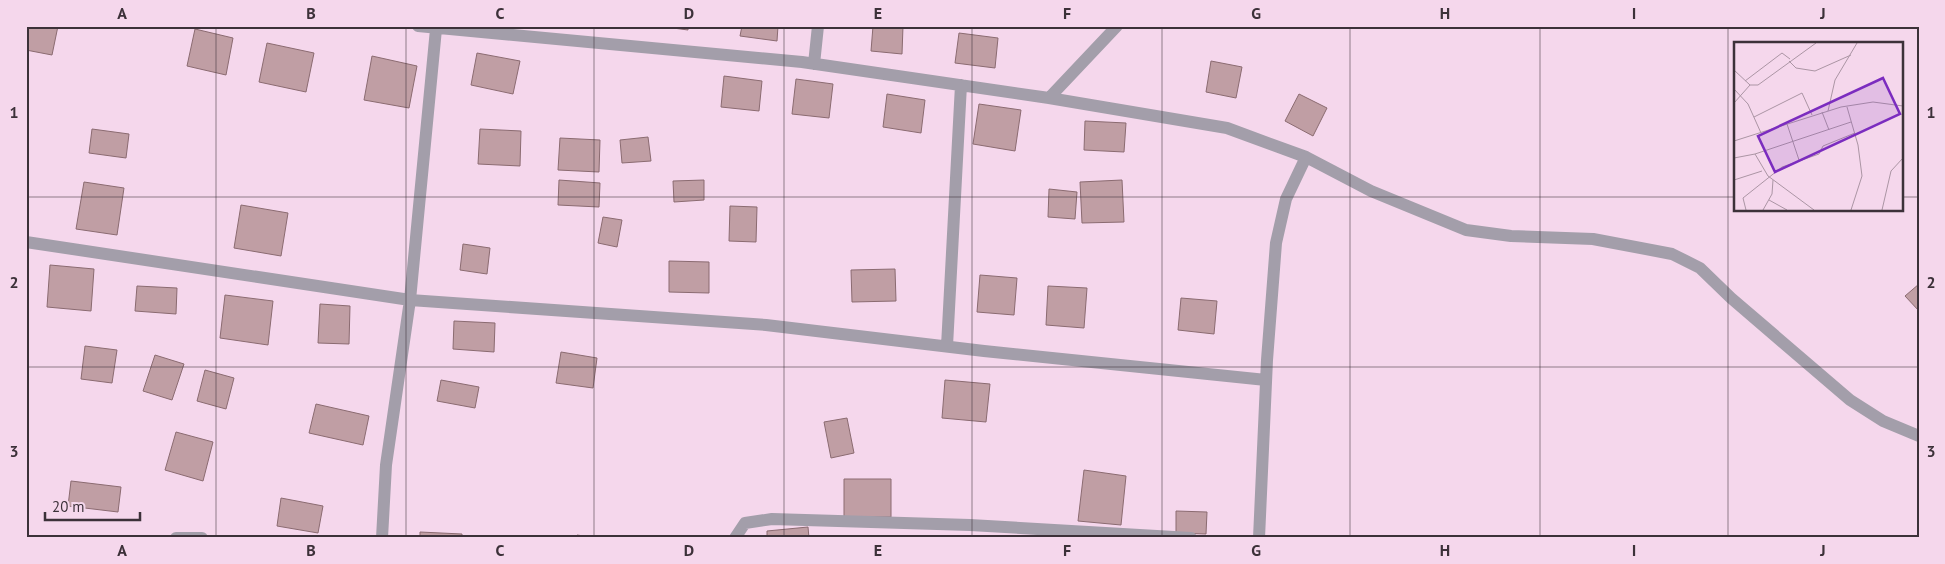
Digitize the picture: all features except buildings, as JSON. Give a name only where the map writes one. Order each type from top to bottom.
[{"type":"street","points":[[418,26],[814,64],[1048,98],[1227,128],[1306,157],[1371,192],[1466,230],[1511,236],[1593,240],[1672,254],[1700,268],[1731,298],[1850,400],[1883,420],[1919,436]]},
{"type":"street","points":[[814,64],[818,26]]},
{"type":"street","points":[[1048,98],[1117,26]]},
{"type":"street","points":[[382,538],[386,465],[410,300],[436,29]]},
{"type":"street","points":[[947,346],[961,85]]},
{"type":"street","points":[[1259,538],[1266,380],[1276,243],[1286,199],[1306,157]]},
{"type":"street","points":[[26,242],[410,300],[766,325],[1266,380]]},
{"type":"street","points":[[735,538],[746,523],[772,519],[970,526],[1190,538]]},
{"type":"street","points":[[176,538],[202,538]]}]
